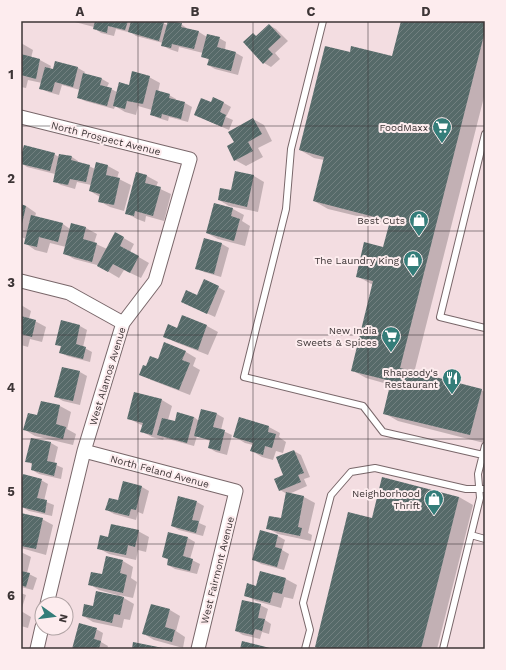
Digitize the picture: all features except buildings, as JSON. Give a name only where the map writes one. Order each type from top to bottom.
[{"type":"street","name":"North Prospect Avenue","points":[[21,117],[190,159]]},
{"type":"street","name":"West Alamos Avenue","points":[[49,596],[84,451],[123,323],[155,281],[190,159]]},
{"type":"street","points":[[21,281],[69,293],[123,323]]},
{"type":"street","name":"North Feland Avenue","points":[[84,451],[236,491]]},
{"type":"street","name":"West Fairmont Avenue","points":[[198,649],[236,491]]},
{"type":"street","points":[[37,649],[40,636]]},
{"type":"lane","points":[[323,21],[291,148],[286,209],[244,378],[363,406],[383,432],[483,455]]},
{"type":"lane","points":[[485,134],[440,317],[485,328]]},
{"type":"lane","points":[[443,649],[482,489],[478,474],[485,446]]},
{"type":"lane","points":[[305,649],[310,630],[304,603],[331,495],[351,472],[375,468],[466,489],[482,489]]},
{"type":"lane","points":[[471,535],[485,539]]},
{"type":"place","name":"FoodMaxx","points":[[442,144]]},
{"type":"place","name":"Best Cuts","points":[[419,237]]},
{"type":"place","name":"The Laundry King","points":[[413,277]]},
{"type":"place","name":"New India Sweets & Spices","points":[[391,353]]},
{"type":"place","name":"Rhapsody's Restaurant","points":[[452,395]]},
{"type":"place","name":"Neighborhood Thrift","points":[[434,516]]}]
